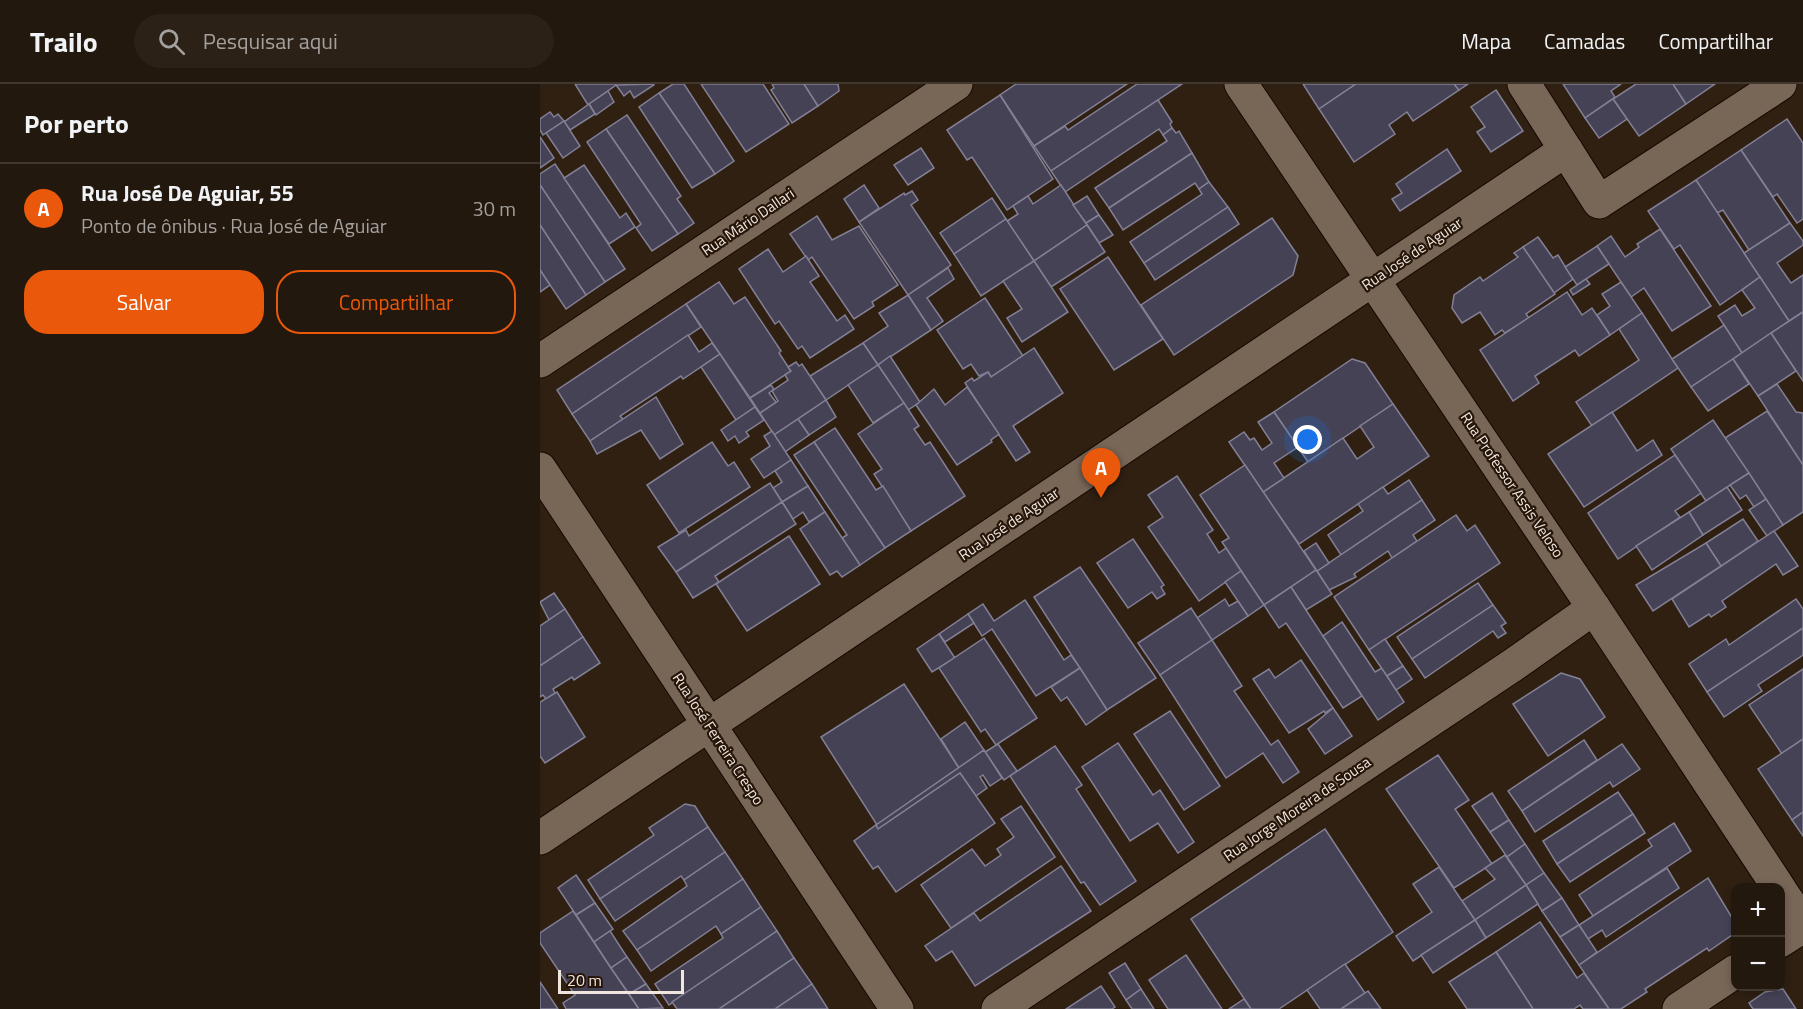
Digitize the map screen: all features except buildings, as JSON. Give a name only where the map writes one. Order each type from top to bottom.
[{"type":"street","name":"Rua Mário Dallari","points":[[540,361],[956,84]]},
{"type":"street","name":"Rua Professor Assis Veloso","points":[[1241,84],[1776,883]]},
{"type":"street","points":[[1524,84],[1598,202],[1602,202],[1780,84]]},
{"type":"street","name":"Rua José de Aguiar","points":[[540,837],[1566,150]]},
{"type":"street","name":"Rua José Ferreira Crespo","points":[[540,469],[897,1009]]},
{"type":"street","name":"Rua Jorge Moreira de Sousa","points":[[998,1009],[1513,665],[1594,608]]},
{"type":"street","name":"Rua Professor Assis Veloso","points":[[1785,897],[1803,925]]},
{"type":"street","points":[[1785,938],[1803,925]]},
{"type":"street","points":[[1679,1009],[1731,974]]},
{"type":"place","name":"Rua José De Aguiar, 55","points":[[1101,498]]}]
